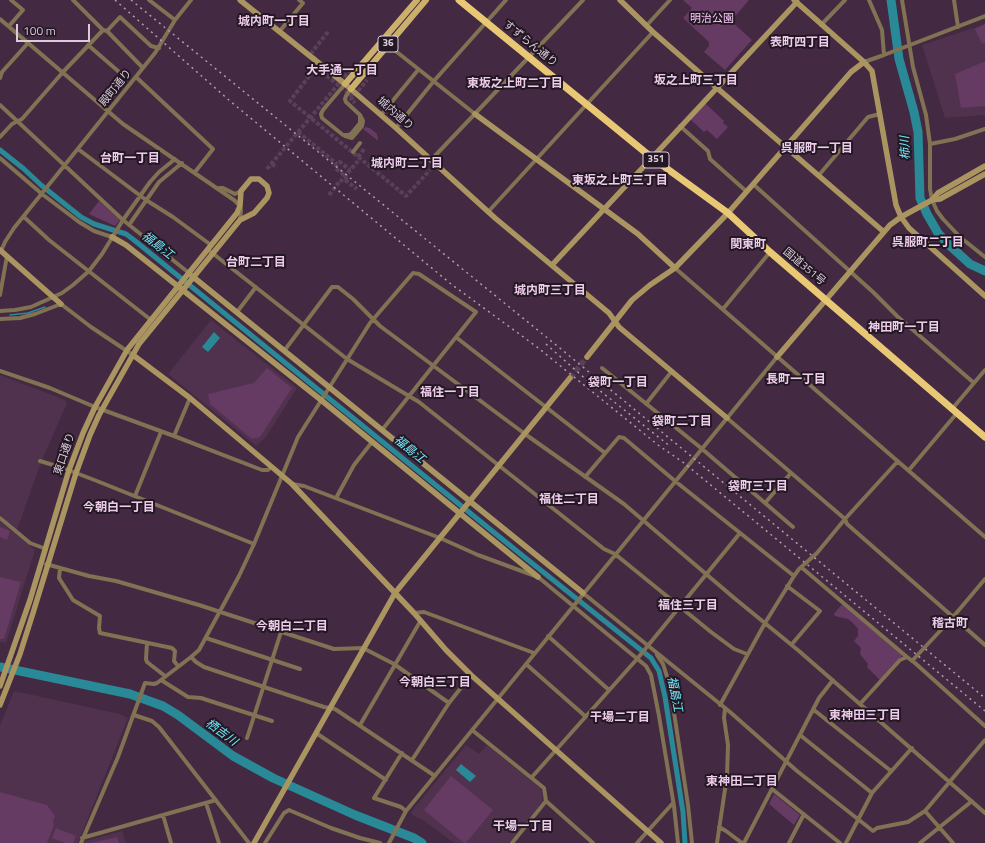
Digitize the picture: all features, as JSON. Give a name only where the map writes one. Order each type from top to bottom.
[{"type":"highway","name":"すずらん通り","points":[[459,0],[587,104]]},
{"type":"highway","name":"国道351号","points":[[587,104],[652,157],[728,213],[770,252],[985,437]]},
{"type":"main road","name":"36","points":[[345,84],[417,0]]},
{"type":"main road","name":"36","points":[[351,89],[426,0]]},
{"type":"street","points":[[9,26],[23,10],[10,0]]},
{"type":"street","points":[[73,0],[143,68]]},
{"type":"street","points":[[149,0],[175,20]]},
{"type":"street","name":"殿町通り","points":[[1,250],[9,234],[43,194],[65,164],[143,68],[190,0]]},
{"type":"street","name":"城内通り","points":[[240,0],[351,89],[432,160],[488,212],[609,313],[619,327],[727,418]]},
{"type":"street","points":[[279,32],[303,3],[299,0]]},
{"type":"street","points":[[396,128],[433,82],[506,0]]},
{"type":"street","points":[[432,160],[583,0]]},
{"type":"street","points":[[620,0],[653,32],[884,232]]},
{"type":"street","points":[[647,25],[670,0]]},
{"type":"street","points":[[822,25],[845,0]]},
{"type":"street","points":[[869,0],[882,30],[884,55]]},
{"type":"street","points":[[902,0],[906,46],[924,105],[930,144],[931,201],[943,219],[960,237],[985,257]]},
{"type":"street","points":[[954,0],[958,27]]},
{"type":"street","points":[[552,264],[717,88],[796,1],[864,62],[872,71],[896,205],[901,217],[909,228],[985,296]]},
{"type":"street","points":[[587,357],[624,309],[641,292],[675,268],[728,213],[851,72],[864,62],[985,16]]},
{"type":"street","points":[[0,137],[12,124],[22,119],[62,72],[88,45],[120,17],[151,46],[158,48]]},
{"type":"street","points":[[0,19],[123,124],[195,172],[240,206]]},
{"type":"street","points":[[488,212],[653,32]]},
{"type":"street","points":[[0,78],[2,72],[28,43]]},
{"type":"street","points":[[88,45],[118,71]]},
{"type":"street","points":[[388,45],[475,114],[638,234],[777,358],[909,470],[985,537]]},
{"type":"street","points":[[380,115],[418,70]]},
{"type":"street","points":[[136,77],[213,149],[195,172]]},
{"type":"street","points":[[345,84],[321,114],[322,118],[343,135],[351,134],[361,120],[360,115],[346,102],[345,99],[351,89]]},
{"type":"street","points":[[0,105],[65,164],[122,222],[129,224],[190,276],[237,312],[329,389],[382,430],[647,647],[653,650],[730,712],[786,761],[873,831],[877,828],[908,822],[925,811],[985,740]]},
{"type":"street","points":[[819,175],[868,117],[880,114]]},
{"type":"street","points":[[680,126],[708,151],[710,159],[746,191]]},
{"type":"street","points":[[930,144],[955,139],[985,129]]},
{"type":"street","points":[[353,152],[360,145]]},
{"type":"street","points":[[78,149],[146,200],[173,217],[209,247],[213,254],[347,359],[419,402],[604,549],[615,554],[734,649],[747,654]]},
{"type":"street","points":[[0,158],[87,228],[113,237],[126,245],[182,287],[322,399],[372,442],[461,512],[538,577],[574,604],[638,657],[646,666],[651,675],[673,803],[678,843]]},
{"type":"street","points":[[0,311],[31,307],[54,297],[62,293],[88,271],[113,237],[140,195],[159,172],[175,159]]},
{"type":"street","points":[[129,224],[159,182],[182,163]]},
{"type":"street","points":[[931,201],[938,193],[985,166]]},
{"type":"street","points":[[389,843],[405,813],[534,653],[701,448],[890,225],[901,217],[931,201],[940,199],[985,174]]},
{"type":"street","points":[[190,276],[213,254],[240,220],[254,213],[267,198],[269,193],[267,186],[259,179],[254,178],[251,179],[241,191],[235,194],[223,188],[217,188]]},
{"type":"street","points":[[753,184],[851,272],[898,317],[974,383]]},
{"type":"street","points":[[240,220],[241,191]]},
{"type":"street","points":[[182,287],[209,247],[235,216],[240,206]]},
{"type":"street","points":[[24,217],[88,271],[151,320]]},
{"type":"street","points":[[1,250],[61,304],[86,323],[127,350],[190,398],[282,475],[414,613],[470,675],[498,698],[661,843]]},
{"type":"street","points":[[722,309],[770,252]]},
{"type":"street","points":[[0,295],[2,275],[7,256]]},
{"type":"street","points":[[82,841],[118,757],[135,714],[145,683],[154,684],[161,680],[199,650],[254,544],[298,437],[370,323],[413,273],[419,274],[476,312],[457,338],[433,365],[382,430]]},
{"type":"street","points":[[284,351],[332,287],[335,286],[342,290],[380,326],[525,434],[624,504],[642,521],[792,644],[985,812]]},
{"type":"street","name":"東口通り","points":[[1,683],[13,652],[42,562],[69,470],[94,407],[127,350],[151,320],[182,287]]},
{"type":"street","name":"東口通り","points":[[0,706],[20,654],[76,473],[90,434],[102,409],[139,344],[182,287]]},
{"type":"street","points":[[237,312],[256,287]]},
{"type":"street","points":[[0,319],[20,318],[61,304]]},
{"type":"street","points":[[457,338],[605,453]]},
{"type":"street","points":[[602,368],[701,448],[793,526]]},
{"type":"street","points":[[909,470],[985,370]]},
{"type":"street","points":[[0,371],[50,388],[68,397],[262,470],[268,470],[272,467]]},
{"type":"street","points":[[646,404],[672,371]]},
{"type":"street","points":[[254,843],[395,593],[570,378]]},
{"type":"street","points":[[174,436],[190,398]]},
{"type":"street","points":[[727,418],[845,520],[847,524],[985,645]]},
{"type":"street","points":[[135,496],[161,432]]},
{"type":"street","points":[[585,477],[619,437],[624,438],[675,481],[794,576]]},
{"type":"street","points":[[336,498],[354,465],[372,442]]},
{"type":"street","points":[[720,705],[747,654],[794,576],[817,553],[898,461]]},
{"type":"street","points":[[40,462],[69,470],[254,544]]},
{"type":"street","points":[[765,503],[791,473]]},
{"type":"street","points":[[292,484],[304,486],[336,498],[440,538],[478,555],[538,577]]},
{"type":"street","points":[[0,518],[30,543],[46,549]]},
{"type":"street","points":[[532,777],[647,647],[740,533]]},
{"type":"street","points":[[42,562],[60,568],[116,581],[220,611],[334,649],[363,648],[394,664],[449,703]]},
{"type":"street","points":[[802,567],[985,726]]},
{"type":"street","points":[[60,568],[58,578],[73,600],[100,616],[100,633],[172,648],[175,651],[174,661],[178,666]]},
{"type":"street","points":[[912,661],[985,580]]},
{"type":"street","points":[[787,586],[820,611],[792,644]]},
{"type":"street","points":[[414,613],[424,612],[534,653]]},
{"type":"street","points":[[360,725],[420,620]]},
{"type":"street","points":[[247,738],[281,632]]},
{"type":"street","points":[[548,636],[609,690]]},
{"type":"street","points":[[206,638],[300,669]]},
{"type":"street","points":[[147,643],[147,662],[165,676]]},
{"type":"street","points":[[653,650],[663,664],[670,686],[688,805],[692,843]]},
{"type":"street","points":[[191,657],[204,667],[335,709],[435,776]]},
{"type":"street","points":[[860,704],[900,660],[907,657]]},
{"type":"street","points":[[526,664],[585,716]]},
{"type":"street","points":[[412,760],[449,703],[470,675]]},
{"type":"street","points":[[161,680],[188,697],[201,698],[272,721]]},
{"type":"street","points":[[719,827],[743,843],[823,692],[832,680]]},
{"type":"street","points":[[716,843],[727,776],[728,761],[724,718],[725,709]]},
{"type":"street","points":[[814,710],[891,771]]},
{"type":"street","points":[[135,714],[152,721],[159,727],[249,843]]},
{"type":"street","points":[[472,730],[544,788],[546,802],[593,843]]},
{"type":"street","points":[[316,733],[386,780]]},
{"type":"street","points":[[800,735],[872,793]]},
{"type":"street","points":[[846,843],[872,793],[912,748]]},
{"type":"street","points":[[402,753],[374,798],[401,807],[405,813]]},
{"type":"street","points":[[772,789],[840,843]]},
{"type":"street","points":[[82,841],[216,800]]},
{"type":"street","points":[[920,843],[972,801]]},
{"type":"street","points":[[512,843],[546,802]]},
{"type":"street","points":[[206,803],[219,843]]},
{"type":"street","points":[[637,843],[673,803]]},
{"type":"street","points":[[265,843],[284,813],[289,810],[331,828],[380,843]]},
{"type":"street","points":[[925,811],[953,843]]},
{"type":"street","points":[[795,843],[790,841],[804,814]]},
{"type":"street","points":[[163,815],[171,843]]},
{"type":"street","points":[[584,843],[588,838]]},
{"type":"shaded area","points":[[985,24],[985,115],[945,118],[922,45]]},
{"type":"shaded area","points":[[211,320],[297,388],[266,437],[256,446],[168,374]]},
{"type":"shaded area","points":[[0,375],[65,400],[67,403],[40,465],[17,530],[0,515]]},
{"type":"shaded area","points":[[0,521],[35,550],[6,643],[0,642]]},
{"type":"shaded area","points":[[14,691],[120,714],[128,718],[78,843],[0,843],[0,725]]},
{"type":"shaded area","points":[[466,745],[479,754],[487,745],[541,788],[543,801],[509,843],[454,843],[423,820],[412,815],[411,812]]},
{"type":"shaded area","points":[[122,831],[126,843],[84,843],[85,841]]},
{"type":"green space","name":"明治公園","points":[[683,0],[749,0],[731,21],[752,40],[725,70],[704,52],[709,46],[709,42],[683,18],[692,8]]},
{"type":"green space","points":[[985,24],[985,43],[982,44],[975,29]]},
{"type":"green space","points":[[985,62],[985,106],[961,108],[955,74]]},
{"type":"green space","points":[[705,103],[724,121],[723,123],[728,127],[717,139],[707,130],[704,132],[690,119]]},
{"type":"green space","points":[[365,127],[370,128],[377,134],[377,140],[363,129]]},
{"type":"green space","points":[[99,201],[120,220],[115,226],[89,214]]},
{"type":"green space","points":[[267,368],[292,388],[260,437],[252,439],[210,404],[208,394],[254,383]]},
{"type":"green space","points":[[0,527],[10,531],[7,540],[0,537]]},
{"type":"green space","points":[[0,577],[21,582],[4,639],[0,639]]},
{"type":"green space","points":[[843,603],[902,654],[902,656],[880,680],[867,667],[868,664],[860,654],[861,648],[854,641],[858,636],[858,629],[848,619],[835,616],[834,614]]},
{"type":"green space","points":[[451,776],[493,810],[466,843],[464,843],[424,810]]},
{"type":"green space","points":[[0,792],[47,805],[55,816],[53,821],[54,825],[47,843],[0,843]]},
{"type":"green space","points":[[774,794],[800,815],[794,825],[769,804]]},
{"type":"green space","points":[[56,828],[76,836],[73,843],[65,843],[52,838]]},
{"type":"green space","points":[[117,837],[119,843],[91,843]]},
{"type":"water","points":[[214,332],[220,338],[208,352],[202,347]]},
{"type":"water","points":[[461,764],[476,776],[470,782],[456,770]]},
{"type":"waterway","name":"柿川","points":[[891,0],[899,59],[918,132],[920,198],[938,233],[970,264],[985,271]]},
{"type":"waterway","name":"福島江","points":[[0,150],[81,217],[94,224],[126,234],[134,240],[651,658],[659,671],[665,697],[683,812],[685,843]]},
{"type":"waterway","points":[[10,315],[28,313],[45,307]]},
{"type":"waterway","name":"栖吉川","points":[[0,667],[130,694],[163,706],[178,715],[233,756],[273,778],[355,815],[414,838],[422,843]]},
{"type":"tunnel","points":[[328,32],[312,52],[320,70],[353,97],[367,80]]},
{"type":"tunnel","points":[[267,169],[352,68]]},
{"type":"tunnel","points":[[313,71],[290,101],[406,196],[430,170]]},
{"type":"tunnel","points":[[353,97],[351,99],[355,103]]},
{"type":"tunnel","points":[[298,132],[337,164]]},
{"type":"tunnel","points":[[358,157],[364,149]]},
{"type":"tunnel","points":[[340,182],[358,161]]},
{"type":"tunnel","points":[[347,180],[345,176],[335,168],[340,162],[350,170]]},
{"type":"tunnel","points":[[272,164],[277,168]]},
{"type":"tunnel","points":[[345,180],[357,189]]},
{"type":"tunnel","points":[[329,195],[340,181]]},
{"type":"tunnel","points":[[570,378],[587,357]]},
{"type":"railway","points":[[115,0],[230,101],[451,284],[537,347],[658,445],[684,463],[985,711]]},
{"type":"railway","points":[[131,0],[561,349],[985,698]]},
{"type":"railway","points":[[546,344],[589,382],[671,447]]},
{"type":"district","name":"城内町一丁目","points":[[274,22]]},
{"type":"district","name":"表町四丁目","points":[[800,43]]},
{"type":"district","name":"大手通一丁目","points":[[342,71]]},
{"type":"district","name":"坂之上町三丁目","points":[[696,81]]},
{"type":"district","name":"東坂之上町二丁目","points":[[515,84]]},
{"type":"district","name":"呉服町一丁目","points":[[817,149]]},
{"type":"district","name":"台町一丁目","points":[[130,159]]},
{"type":"district","name":"城内町二丁目","points":[[407,164]]},
{"type":"district","name":"東坂之上町三丁目","points":[[620,181]]},
{"type":"district","name":"呉服町二丁目","points":[[928,243]]},
{"type":"district","name":"関東町","points":[[748,245]]},
{"type":"district","name":"台町二丁目","points":[[256,263]]},
{"type":"district","name":"城内町三丁目","points":[[550,291]]},
{"type":"district","name":"神田町一丁目","points":[[904,328]]},
{"type":"district","name":"長町一丁目","points":[[796,380]]},
{"type":"district","name":"袋町一丁目","points":[[618,383]]},
{"type":"district","name":"福住一丁目","points":[[450,393]]},
{"type":"district","name":"袋町二丁目","points":[[682,422]]},
{"type":"district","name":"袋町三丁目","points":[[758,487]]},
{"type":"district","name":"福住二丁目","points":[[569,500]]},
{"type":"district","name":"今朝白一丁目","points":[[119,508]]},
{"type":"district","name":"福住三丁目","points":[[688,606]]},
{"type":"district","name":"稽古町","points":[[950,624]]},
{"type":"district","name":"今朝白二丁目","points":[[292,627]]},
{"type":"district","name":"今朝白三丁目","points":[[435,683]]},
{"type":"district","name":"東神田三丁目","points":[[865,716]]},
{"type":"district","name":"干場二丁目","points":[[620,718]]},
{"type":"district","name":"東神田二丁目","points":[[742,782]]},
{"type":"district","name":"干場一丁目","points":[[523,827]]}]
